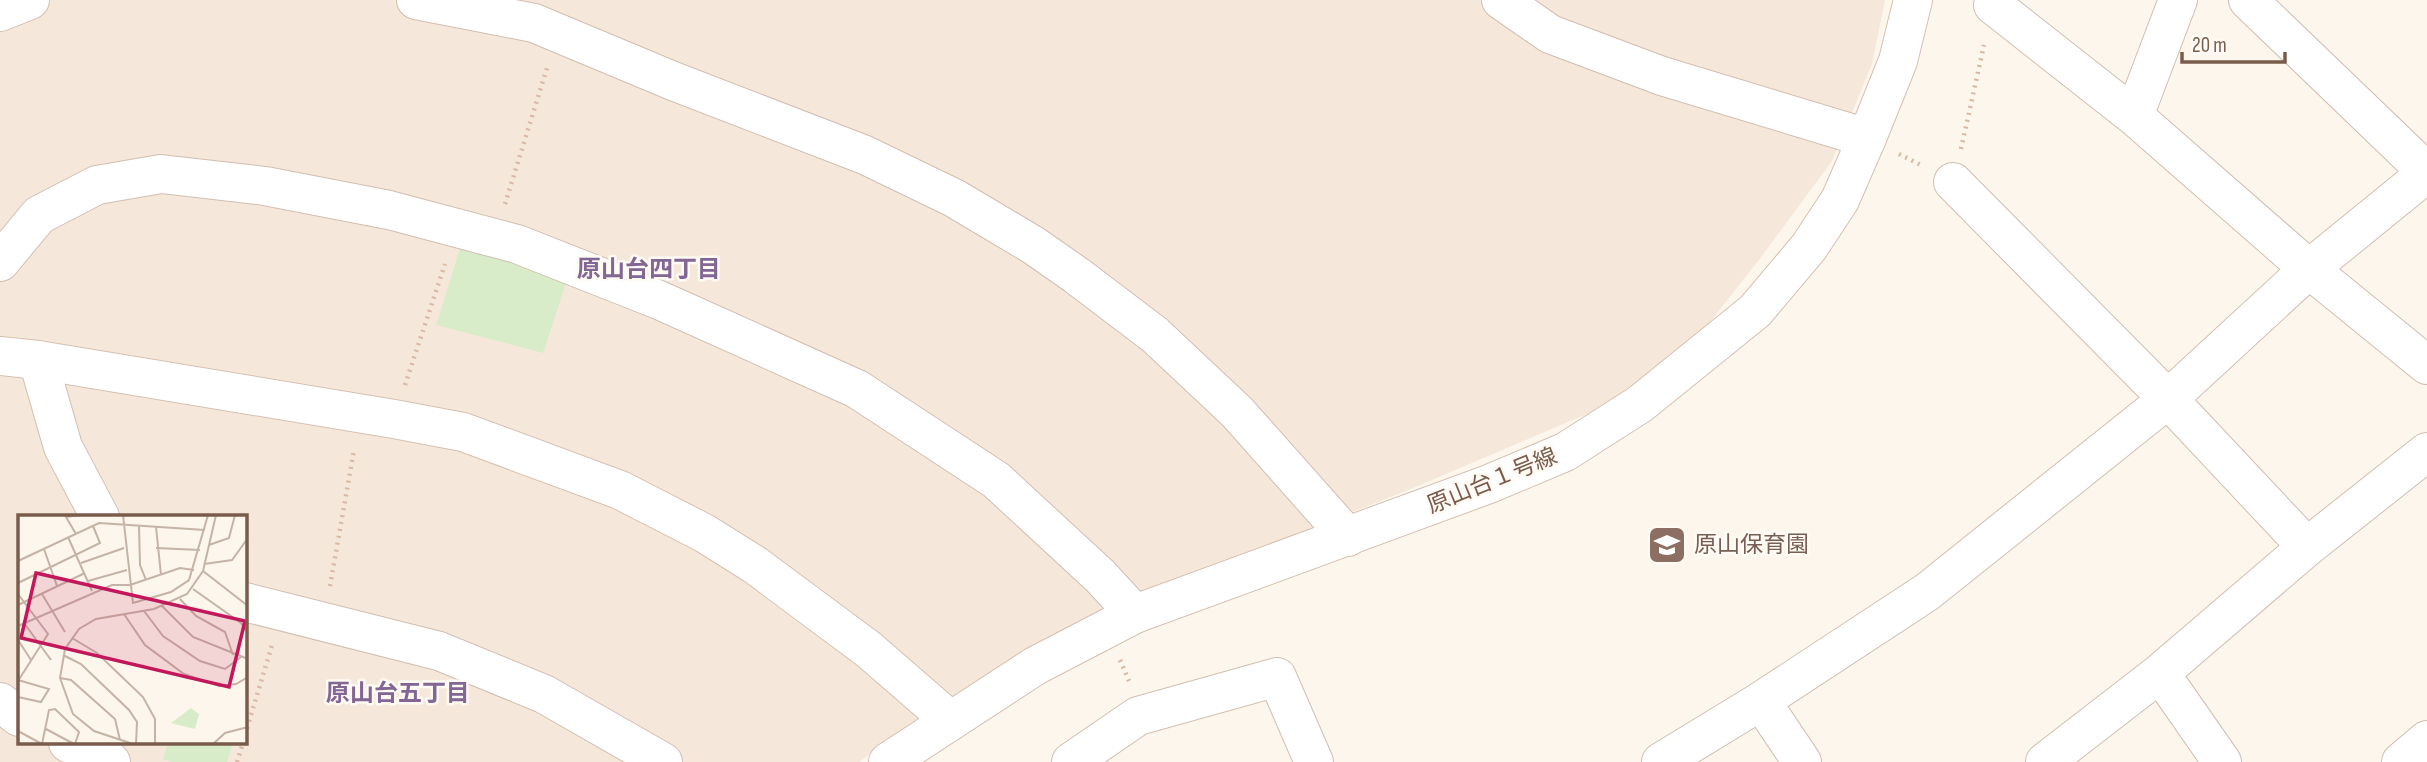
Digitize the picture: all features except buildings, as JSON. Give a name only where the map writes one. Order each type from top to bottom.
[{"type":"street","points":[[0,12],[30,0]]},
{"type":"street","points":[[416,0],[534,23],[673,81],[865,155],[954,198],[1033,245],[1155,335],[1237,412],[1348,537]]},
{"type":"street","points":[[1501,0],[1550,33],[1662,76],[1867,138]]},
{"type":"street","name":"原山台１号線","points":[[888,762],[1035,666],[1135,614],[1489,484],[1565,452],[1640,404],[1745,319],[1809,247],[1840,200],[1867,138],[1898,61],[1913,0]]},
{"type":"street","points":[[2134,116],[2178,0]]},
{"type":"street","points":[[1661,762],[1761,701],[1927,592],[2168,399],[2309,269],[2427,173],[2248,0]]},
{"type":"street","points":[[1993,5],[2134,116],[2309,269],[2427,365]]},
{"type":"street","points":[[0,262],[39,215],[97,185],[161,174],[265,186],[389,210],[517,244],[659,300],[857,389],[996,480],[1100,576],[1135,614]]},
{"type":"street","points":[[1953,182],[2168,399],[2307,547]]},
{"type":"street","points":[[0,356],[38,360],[463,432],[620,490],[704,533],[755,565],[868,649],[951,721]]},
{"type":"street","points":[[38,360],[63,447],[99,515]]},
{"type":"street","points":[[2045,762],[2160,673],[2307,547],[2427,452]]},
{"type":"street","points":[[247,602],[439,651],[544,694],[663,762]]},
{"type":"street","points":[[2160,673],[2222,762]]},
{"type":"street","points":[[1071,762],[1138,716],[1277,677],[1314,762]]},
{"type":"street","points":[[1761,701],[1802,762]]},
{"type":"street","points":[[0,702],[18,716]]},
{"type":"street","points":[[2400,762],[2427,740]]},
{"type":"street","points":[[70,744],[111,762]]},
{"type":"path","points":[[1867,138],[1953,182],[1993,5]]},
{"type":"path","points":[[495,238],[558,33]]},
{"type":"path","points":[[323,621],[377,417],[457,228]]},
{"type":"path","points":[[247,727],[282,611]]},
{"type":"path","points":[[237,762],[243,744]]},
{"type":"shaded area","points":[[0,0],[1885,0],[1872,64],[1832,161],[1695,341],[1608,405],[1406,491],[1133,598],[970,685],[859,762],[0,762]]},
{"type":"green space","points":[[462,242],[569,274],[543,353],[436,325]]},
{"type":"green space","points":[[168,744],[233,744],[227,762],[172,762],[163,759]]},
{"type":"place","name":"原山保育園","points":[[1667,545]]},
{"type":"district","name":"原山台四丁目","points":[[649,269]]},
{"type":"district","name":"原山台五丁目","points":[[398,693]]}]
